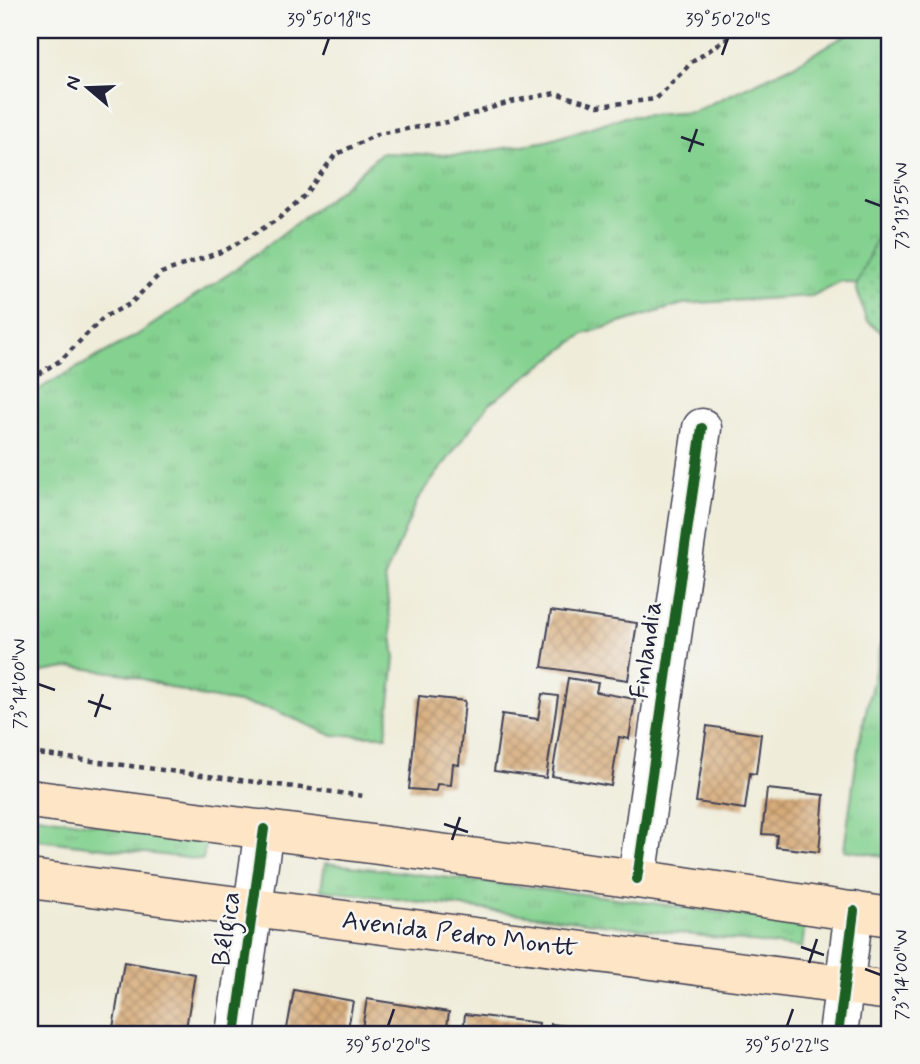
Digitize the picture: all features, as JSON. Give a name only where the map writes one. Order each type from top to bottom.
[{"type":"main road","points":[[30,799],[637,879],[872,914]]},
{"type":"main road","name":"Avenida Pedro Montt","points":[[30,878],[890,992]]},
{"type":"street","name":"Finlandia","points":[[637,879],[702,428]]},
{"type":"street","name":"Bélgica","points":[[235,1034],[264,829]]},
{"type":"street","points":[[838,1034],[844,985],[872,914]]},
{"type":"path","points":[[30,379],[61,360],[104,317],[130,304],[161,273],[226,250],[277,220],[303,197],[335,155],[367,139],[378,134],[447,122],[510,102],[555,93],[598,106],[656,99],[692,62],[740,30]]},
{"type":"path","points":[[30,753],[365,796]]},
{"type":"green space","points":[[855,30],[890,30],[890,291],[841,281],[812,296],[683,304],[584,334],[489,404],[418,499],[385,577],[395,659],[386,736],[331,735],[272,709],[199,696],[126,674],[73,667],[30,674],[30,396],[137,335],[236,269],[341,189],[381,153],[462,155],[547,141],[623,117],[693,112],[792,66]]},
{"type":"green space","points":[[890,229],[890,339],[866,320],[856,286],[875,241]]},
{"type":"green space","points":[[890,605],[890,857],[844,850],[859,742]]},
{"type":"green space","points":[[30,815],[206,840],[203,860],[30,839]]},
{"type":"green space","points":[[325,863],[805,924],[802,948],[321,890]]},
{"type":"building","points":[[551,611],[637,623],[628,680],[542,667]]},
{"type":"building","points":[[568,678],[598,683],[596,692],[635,699],[629,739],[619,737],[611,786],[552,776]]},
{"type":"building","points":[[542,694],[558,696],[546,778],[494,771],[502,714],[538,719]]},
{"type":"building","points":[[419,696],[465,701],[459,765],[453,764],[451,785],[437,784],[436,791],[409,789]]},
{"type":"building","points":[[707,726],[761,734],[756,774],[750,773],[745,809],[696,802]]},
{"type":"building","points":[[767,789],[824,795],[819,852],[776,847],[777,835],[762,834]]},
{"type":"building","points":[[124,962],[195,974],[185,1034],[112,1034]]},
{"type":"building","points":[[294,990],[353,1001],[347,1034],[286,1034]]},
{"type":"building","points":[[367,999],[449,1012],[446,1034],[361,1034]]},
{"type":"building","points":[[465,1014],[539,1023],[538,1034],[463,1034]]},
{"type":"building","points":[[551,1024],[617,1033],[617,1034],[550,1034]]},
{"type":"cycle path","points":[[637,879],[702,428]]},
{"type":"cycle path","points":[[235,1034],[264,829]]},
{"type":"cycle path","points":[[838,1034],[854,911]]}]
